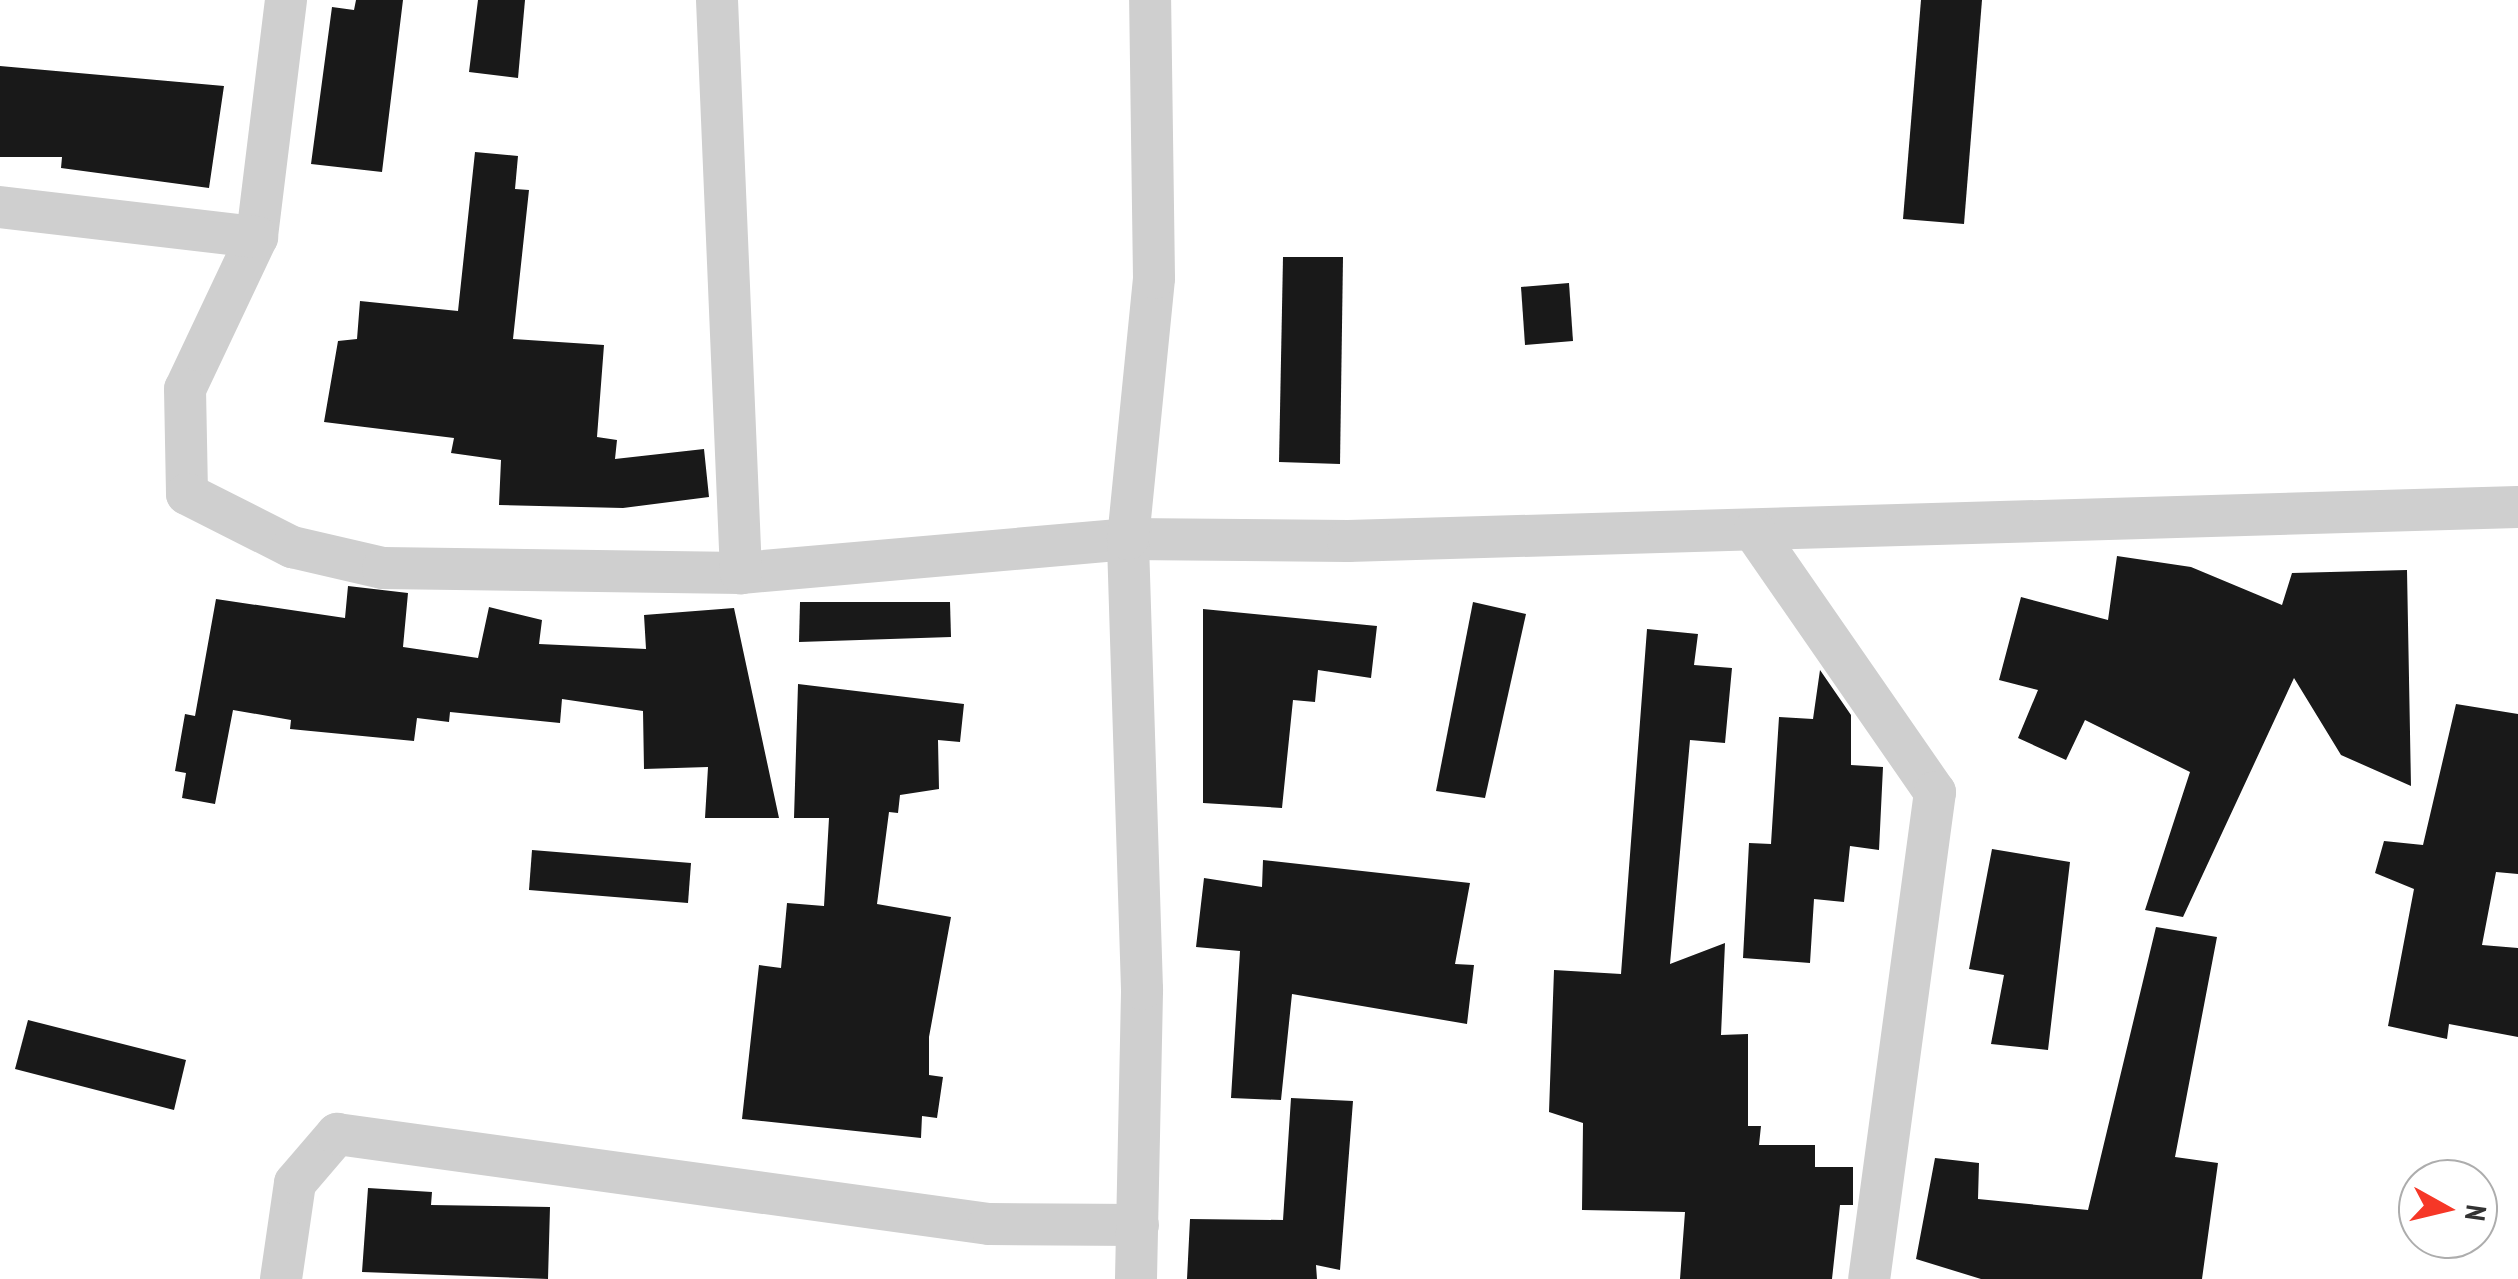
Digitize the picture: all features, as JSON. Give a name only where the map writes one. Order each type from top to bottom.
[{"type":"street","points":[[286,0],[258,237],[185,389],[186,494],[292,547],[384,568],[741,573],[1128,538],[1754,531],[2085,513],[2518,507]]},
{"type":"street","points":[[718,0],[741,573]]},
{"type":"street","points":[[1136,1279],[1142,989],[1128,538],[1154,278],[1150,0]]},
{"type":"street","points":[[0,207],[258,237]]},
{"type":"street","points":[[1754,531],[1935,792],[1869,1279]]},
{"type":"street","points":[[281,1279],[294,1184],[337,1134],[989,1224],[1138,1226]]},
{"type":"building","points":[[356,0],[403,0],[382,172],[311,164],[332,7],[354,10]]},
{"type":"building","points":[[478,0],[525,0],[518,78],[469,72]]},
{"type":"building","points":[[1921,0],[1982,0],[1964,224],[1903,219]]},
{"type":"building","points":[[0,66],[224,86],[209,188],[61,168],[62,157],[0,157]]},
{"type":"building","points":[[475,152],[518,156],[515,189],[529,190],[513,339],[604,345],[597,437],[617,440],[615,459],[704,449],[709,497],[623,508],[499,505],[501,460],[451,453],[454,438],[324,422],[338,341],[357,339],[360,301],[458,311]]},
{"type":"building","points":[[1283,257],[1343,257],[1340,464],[1279,462]]},
{"type":"building","points":[[1569,283],[1573,341],[1525,345],[1521,287]]},
{"type":"building","points":[[2117,556],[2191,567],[2282,605],[2292,573],[2407,570],[2411,786],[2341,755],[2294,678],[2183,917],[2145,910],[2190,772],[2085,720],[2066,760],[2018,738],[2038,690],[1999,680],[2021,597],[2108,620]]},
{"type":"building","points":[[348,586],[408,593],[403,647],[478,658],[489,607],[542,620],[539,644],[646,649],[644,615],[734,608],[779,818],[705,818],[708,767],[644,769],[643,711],[562,699],[560,723],[450,712],[449,722],[417,718],[414,741],[290,729],[291,720],[233,710],[215,804],[182,798],[186,773],[175,771],[185,714],[195,716],[216,599],[345,618]]},
{"type":"building","points":[[800,602],[950,602],[951,637],[799,642]]},
{"type":"building","points":[[1473,602],[1526,614],[1485,798],[1436,791]]},
{"type":"building","points":[[1203,609],[1377,626],[1371,678],[1318,670],[1315,702],[1293,700],[1282,808],[1203,803]]},
{"type":"building","points":[[1647,629],[1698,634],[1694,665],[1732,668],[1725,743],[1690,740],[1670,964],[1725,943],[1721,1035],[1748,1034],[1748,1126],[1761,1126],[1759,1145],[1815,1145],[1815,1167],[1853,1167],[1853,1205],[1840,1205],[1832,1279],[1680,1279],[1685,1212],[1582,1210],[1583,1123],[1549,1112],[1554,970],[1621,974]]},
{"type":"building","points":[[1820,670],[1851,715],[1851,765],[1883,767],[1879,850],[1850,846],[1844,902],[1814,899],[1810,963],[1743,958],[1749,843],[1771,844],[1779,717],[1813,719]]},
{"type":"building","points":[[798,684],[964,704],[960,742],[938,740],[939,789],[900,795],[898,813],[889,812],[877,904],[951,917],[929,1037],[929,1075],[943,1077],[937,1118],[922,1116],[921,1138],[742,1119],[759,965],[781,968],[787,903],[824,906],[829,818],[794,818]]},
{"type":"building","points":[[2456,704],[2518,714],[2518,874],[2496,872],[2482,945],[2518,948],[2518,1037],[2449,1024],[2447,1039],[2388,1026],[2414,889],[2375,873],[2384,841],[2423,845]]},
{"type":"building","points":[[1992,849],[2070,862],[2048,1050],[1991,1044],[2004,975],[1969,969]]},
{"type":"building","points":[[532,850],[691,863],[688,903],[529,890]]},
{"type":"building","points":[[1263,860],[1470,883],[1455,964],[1474,965],[1467,1024],[1292,994],[1281,1100],[1231,1098],[1240,951],[1196,947],[1204,878],[1262,887]]},
{"type":"building","points":[[2156,927],[2217,937],[2175,1157],[2218,1163],[2202,1279],[1981,1279],[1916,1259],[1935,1158],[1979,1163],[1978,1199],[2088,1210]]},
{"type":"building","points":[[28,1020],[186,1060],[174,1110],[15,1069]]},
{"type":"building","points":[[1291,1098],[1353,1101],[1340,1270],[1316,1265],[1317,1279],[1187,1279],[1190,1219],[1283,1220]]},
{"type":"building","points":[[368,1188],[432,1192],[431,1205],[550,1207],[548,1279],[362,1272]]}]
